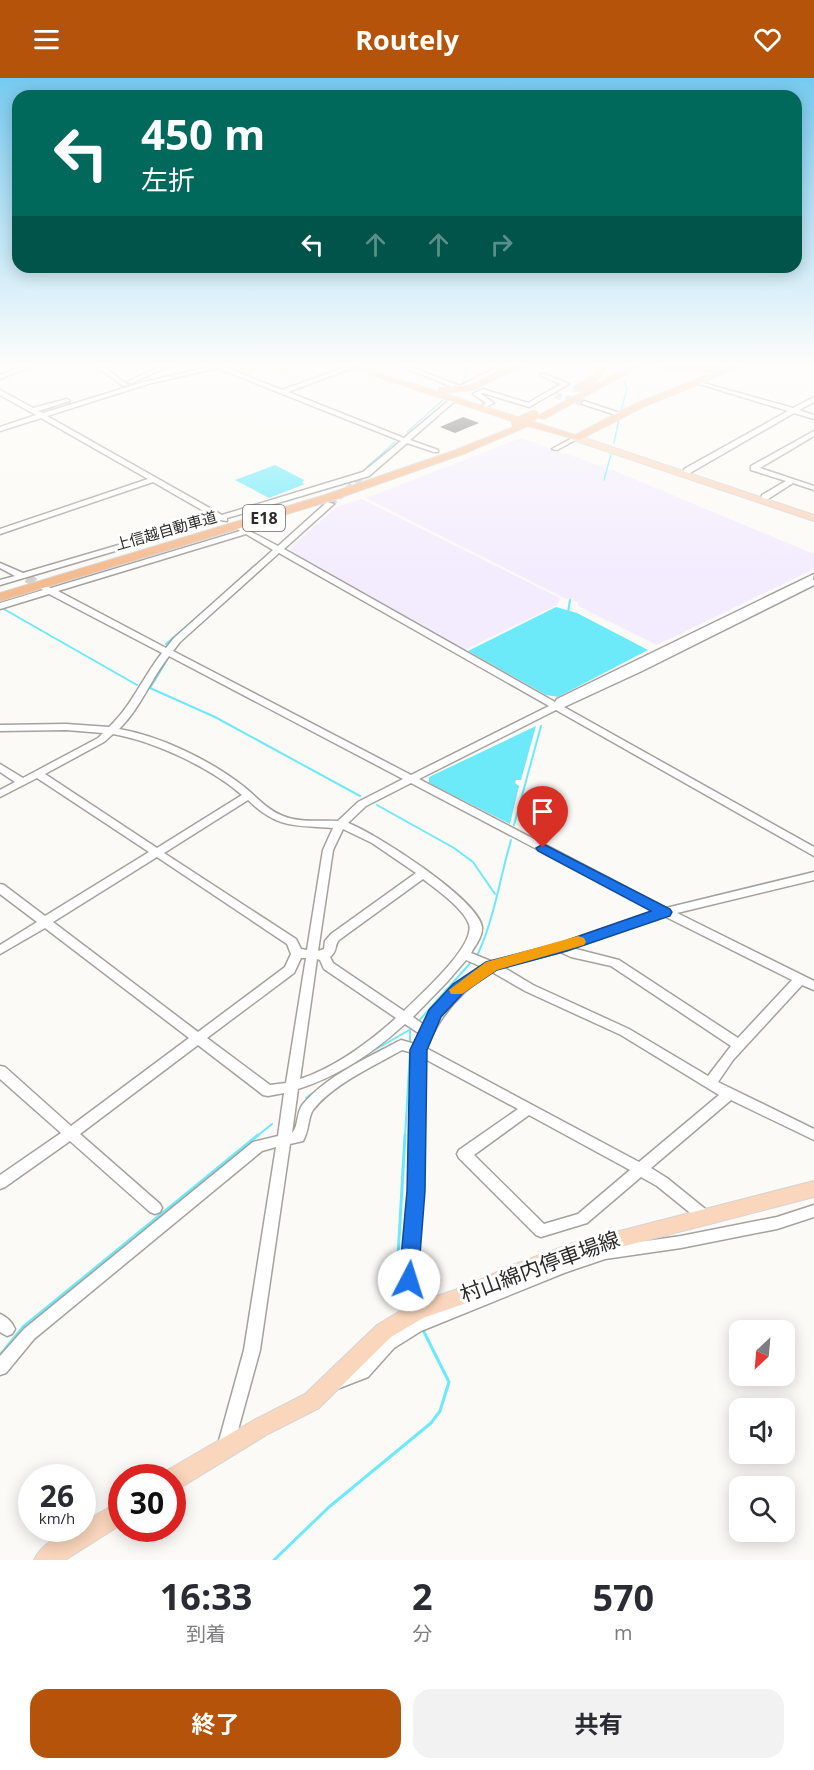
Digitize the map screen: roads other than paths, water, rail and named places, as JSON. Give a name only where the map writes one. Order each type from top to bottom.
[{"type":"highway","name":"上信越自動車道","points":[[0,592],[347,487],[490,435]]},
{"type":"highway","name":"上信越自動車道","points":[[0,597],[362,487],[454,454],[495,435]]},
{"type":"highway","points":[[572,435],[578,437],[582,435]]},
{"type":"highway","points":[[573,435],[578,437]]},
{"type":"main road","points":[[578,437],[765,496],[814,515]]},
{"type":"main road","points":[[578,437],[814,515]]},
{"type":"main road","name":"村山綿内停車場線","points":[[186,1472],[312,1401],[334,1381],[357,1354],[384,1331],[417,1311],[471,1293],[517,1272],[573,1251],[704,1216],[757,1206],[814,1189]]},
{"type":"main road","points":[[45,1560],[108,1519]]},
{"type":"street","points":[[76,435],[223,519]]},
{"type":"street","points":[[394,435],[436,451]]},
{"type":"street","points":[[0,583],[223,519],[366,474],[409,435]]},
{"type":"street","points":[[687,471],[749,435]]},
{"type":"street","points":[[810,435],[754,468],[814,488]]},
{"type":"street","points":[[555,449],[578,437]]},
{"type":"street","points":[[0,532],[155,479]]},
{"type":"street","points":[[765,496],[792,480]]},
{"type":"street","points":[[0,794],[78,754],[111,731],[125,718],[166,651],[330,504]]},
{"type":"street","points":[[0,606],[46,589],[243,530],[814,852]]},
{"type":"street","points":[[0,565],[24,577]]},
{"type":"street","points":[[555,707],[560,701],[625,667],[814,576]]},
{"type":"street","points":[[224,1449],[252,1350],[291,1085],[318,956],[328,850],[339,825],[362,804],[409,779],[555,707],[619,679],[814,582]]},
{"type":"street","points":[[46,589],[664,912],[814,986]]},
{"type":"street","points":[[0,728],[51,726],[133,735],[223,776],[271,815],[286,821],[339,825],[363,833],[390,848],[422,873],[472,917],[476,925],[470,957],[390,1034],[317,1080],[268,1091],[0,888]]},
{"type":"street","points":[[0,767],[22,782]]},
{"type":"street","points":[[0,1183],[70,1134],[290,970],[297,954],[292,942],[38,774]]},
{"type":"street","points":[[0,950],[249,795]]},
{"type":"street","points":[[297,954],[318,956],[330,951],[335,937],[422,873]]},
{"type":"street","points":[[415,1295],[409,1280],[416,1191],[413,1049],[435,1014],[459,988],[492,966],[562,947],[664,912],[814,876]]},
{"type":"street","points":[[562,947],[571,953],[615,963],[739,1045]]},
{"type":"street","points":[[318,956],[328,966],[423,1031]]},
{"type":"street","points":[[470,957],[625,1032],[710,1084],[814,1135]]},
{"type":"street","points":[[710,1084],[739,1045],[800,979]]},
{"type":"street","points":[[0,1368],[29,1334],[250,1153],[266,1143],[295,1138],[302,1132],[304,1112],[313,1102],[368,1064],[401,1045],[528,1108],[642,1170],[662,1182],[704,1216]]},
{"type":"street","points":[[0,1071],[155,1208]]},
{"type":"street","points":[[528,1108],[464,1154],[541,1231],[582,1218],[620,1184],[642,1170],[729,1094]]},
{"type":"street","points":[[334,1381],[345,1380],[362,1372],[389,1343],[416,1326],[561,1268],[605,1253],[681,1242],[777,1223],[814,1210]]},
{"type":"water","points":[[275,465],[304,480],[302,483],[305,484],[269,498],[235,480]]},
{"type":"water","points":[[556,607],[577,613],[648,650],[558,697],[546,695],[468,651]]},
{"type":"water","points":[[536,726],[521,780],[516,780],[515,783],[519,786],[510,824],[429,783],[429,777]]},
{"type":"waterway","points":[[614,443],[616,435]]},
{"type":"waterway","points":[[367,467],[395,442]]},
{"type":"waterway","points":[[604,480],[611,454]]},
{"type":"waterway","points":[[568,612],[570,600]]},
{"type":"waterway","points":[[2,608],[137,685]]},
{"type":"waterway","points":[[166,644],[203,612]]},
{"type":"waterway","points":[[167,660],[150,688],[215,717],[360,796]]},
{"type":"waterway","points":[[514,825],[541,726]]},
{"type":"waterway","points":[[377,805],[454,848],[473,862],[495,894]]},
{"type":"waterway","points":[[477,956],[492,913],[511,840]]},
{"type":"waterway","points":[[417,1023],[473,960]]},
{"type":"waterway","points":[[364,1056],[411,1029]]},
{"type":"waterway","points":[[410,1030],[410,1045]]},
{"type":"waterway","points":[[405,1137],[410,1051]]},
{"type":"waterway","points":[[306,1098],[352,1064]]},
{"type":"waterway","points":[[256,1137],[272,1124]]},
{"type":"waterway","points":[[0,1355],[23,1327],[258,1135]]},
{"type":"waterway","points":[[405,1135],[397,1274],[411,1306]]},
{"type":"waterway","points":[[274,1560],[329,1507],[431,1423],[440,1411],[449,1382],[423,1330]]},
{"type":"tunnel","points":[[330,504],[366,474]]},
{"type":"tunnel","points":[[27,578],[43,587]]}]
